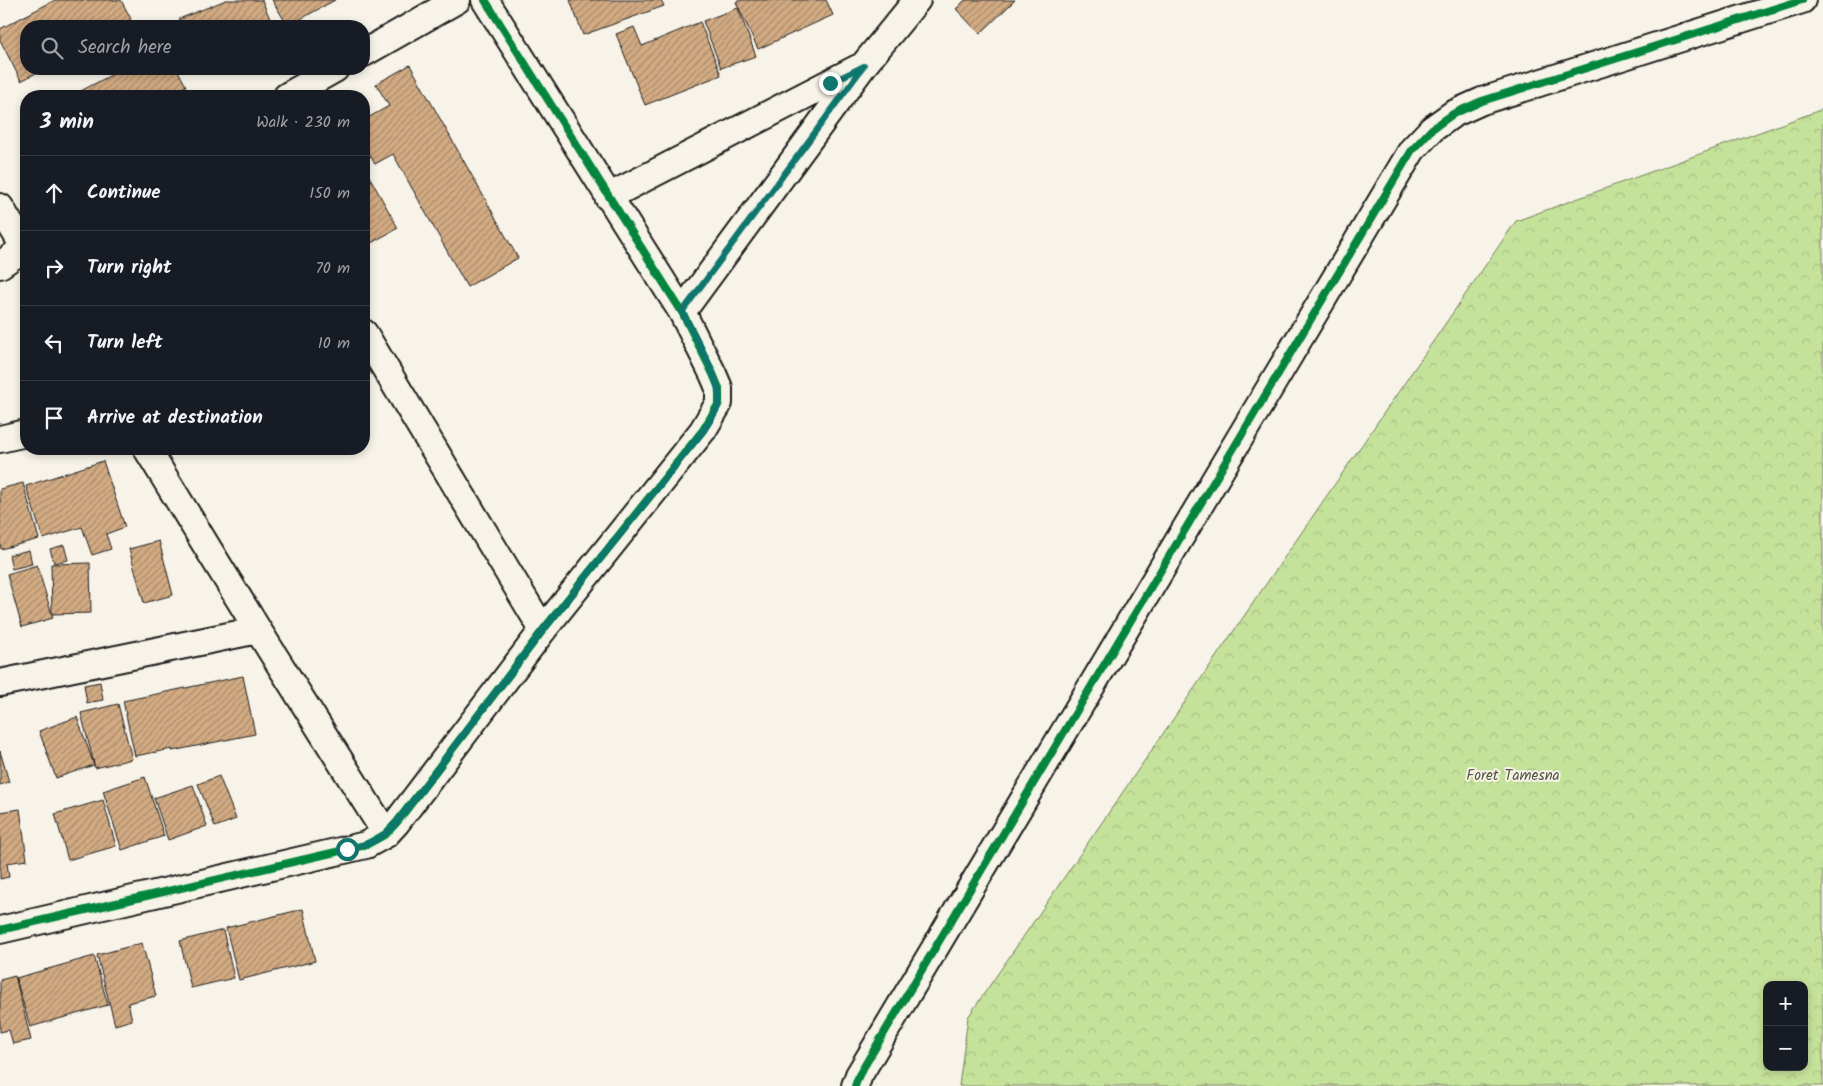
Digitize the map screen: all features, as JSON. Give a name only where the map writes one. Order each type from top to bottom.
[{"type":"street","points":[[370,50],[457,0]]},
{"type":"street","points":[[0,930],[366,844],[386,834],[543,630],[704,430],[719,403],[719,388],[682,312],[485,0]]},
{"type":"street","points":[[682,312],[864,66],[917,0]]},
{"type":"street","points":[[855,1086],[859,1074],[1412,150],[1432,129],[1453,114],[1482,101],[1802,0]]},
{"type":"street","points":[[608,197],[864,66]]},
{"type":"street","points":[[297,90],[324,75]]},
{"type":"street","points":[[0,207],[20,239]]},
{"type":"street","points":[[0,265],[20,252]]},
{"type":"street","points":[[370,343],[543,630]]},
{"type":"street","points":[[0,439],[20,434]]},
{"type":"street","points":[[151,455],[386,834]]},
{"type":"street","points":[[0,683],[258,630]]},
{"type":"green space","name":"Foret Tamesna","points":[[1823,109],[1823,1086],[959,1086],[968,1017],[1516,221]]},
{"type":"building","points":[[55,0],[121,0],[131,19],[20,20],[20,75],[32,75],[21,81],[0,40],[0,29]]},
{"type":"building","points":[[226,0],[262,0],[270,20],[179,20]]},
{"type":"building","points":[[272,0],[335,0],[299,20],[284,20]]},
{"type":"building","points":[[570,0],[661,0],[664,6],[583,35]]},
{"type":"building","points":[[740,0],[826,0],[833,15],[758,49],[736,2]]},
{"type":"building","points":[[965,0],[1015,0],[980,34],[956,9]]},
{"type":"building","points":[[738,8],[756,56],[721,68],[703,21]]},
{"type":"building","points":[[700,22],[721,75],[645,105],[616,34],[634,27],[642,46]]},
{"type":"building","points":[[410,65],[518,258],[467,287],[393,154],[375,164],[370,155],[370,117],[389,106],[376,84]]},
{"type":"building","points":[[111,75],[180,75],[186,86],[178,90],[83,90]]},
{"type":"building","points":[[370,178],[398,228],[370,244]]},
{"type":"building","points":[[103,461],[125,527],[106,534],[111,549],[92,555],[82,527],[43,539],[26,486]]},
{"type":"building","points":[[23,483],[39,539],[1,549],[0,489]]},
{"type":"building","points":[[159,541],[173,595],[144,603],[129,549]]},
{"type":"building","points":[[64,545],[68,560],[54,563],[50,549]]},
{"type":"building","points":[[29,550],[32,564],[12,569],[9,555]]},
{"type":"building","points":[[90,563],[91,613],[52,614],[51,564]]},
{"type":"building","points":[[37,565],[53,618],[22,627],[7,574]]},
{"type":"building","points":[[243,676],[255,734],[172,751],[172,749],[135,756],[123,701]]},
{"type":"building","points":[[100,682],[103,700],[87,703],[84,685]]},
{"type":"building","points":[[118,704],[132,759],[95,768],[81,713]]},
{"type":"building","points":[[77,717],[94,765],[56,778],[39,731]]},
{"type":"building","points":[[0,751],[9,782],[0,785]]},
{"type":"building","points":[[219,776],[236,819],[215,827],[198,784]]},
{"type":"building","points":[[145,777],[164,836],[122,850],[103,791]]},
{"type":"building","points":[[193,785],[207,826],[168,840],[154,798]]},
{"type":"building","points":[[103,800],[116,846],[68,860],[55,814]]},
{"type":"building","points":[[20,809],[27,860],[7,863],[9,877],[0,879],[0,812]]},
{"type":"building","points":[[303,909],[315,961],[239,980],[226,928]]},
{"type":"building","points":[[223,930],[234,978],[191,988],[180,941]]},
{"type":"building","points":[[142,943],[156,996],[128,1003],[132,1020],[115,1025],[97,955]]},
{"type":"building","points":[[94,956],[108,1005],[30,1027],[16,978]]},
{"type":"building","points":[[15,976],[31,1040],[13,1044],[9,1030],[0,1032],[0,980]]},
{"type":"cycle path","points":[[0,930],[366,845],[386,834],[543,630],[703,430],[719,403],[719,388],[682,312],[485,0]]},
{"type":"cycle path","points":[[855,1086],[859,1075],[1412,150],[1432,129],[1453,114],[1482,101],[1802,0]]},
{"type":"route","points":[[347,849],[366,844],[386,834],[397,822],[543,630],[704,430],[719,403],[719,388],[682,312],[864,66],[830,83]]}]
